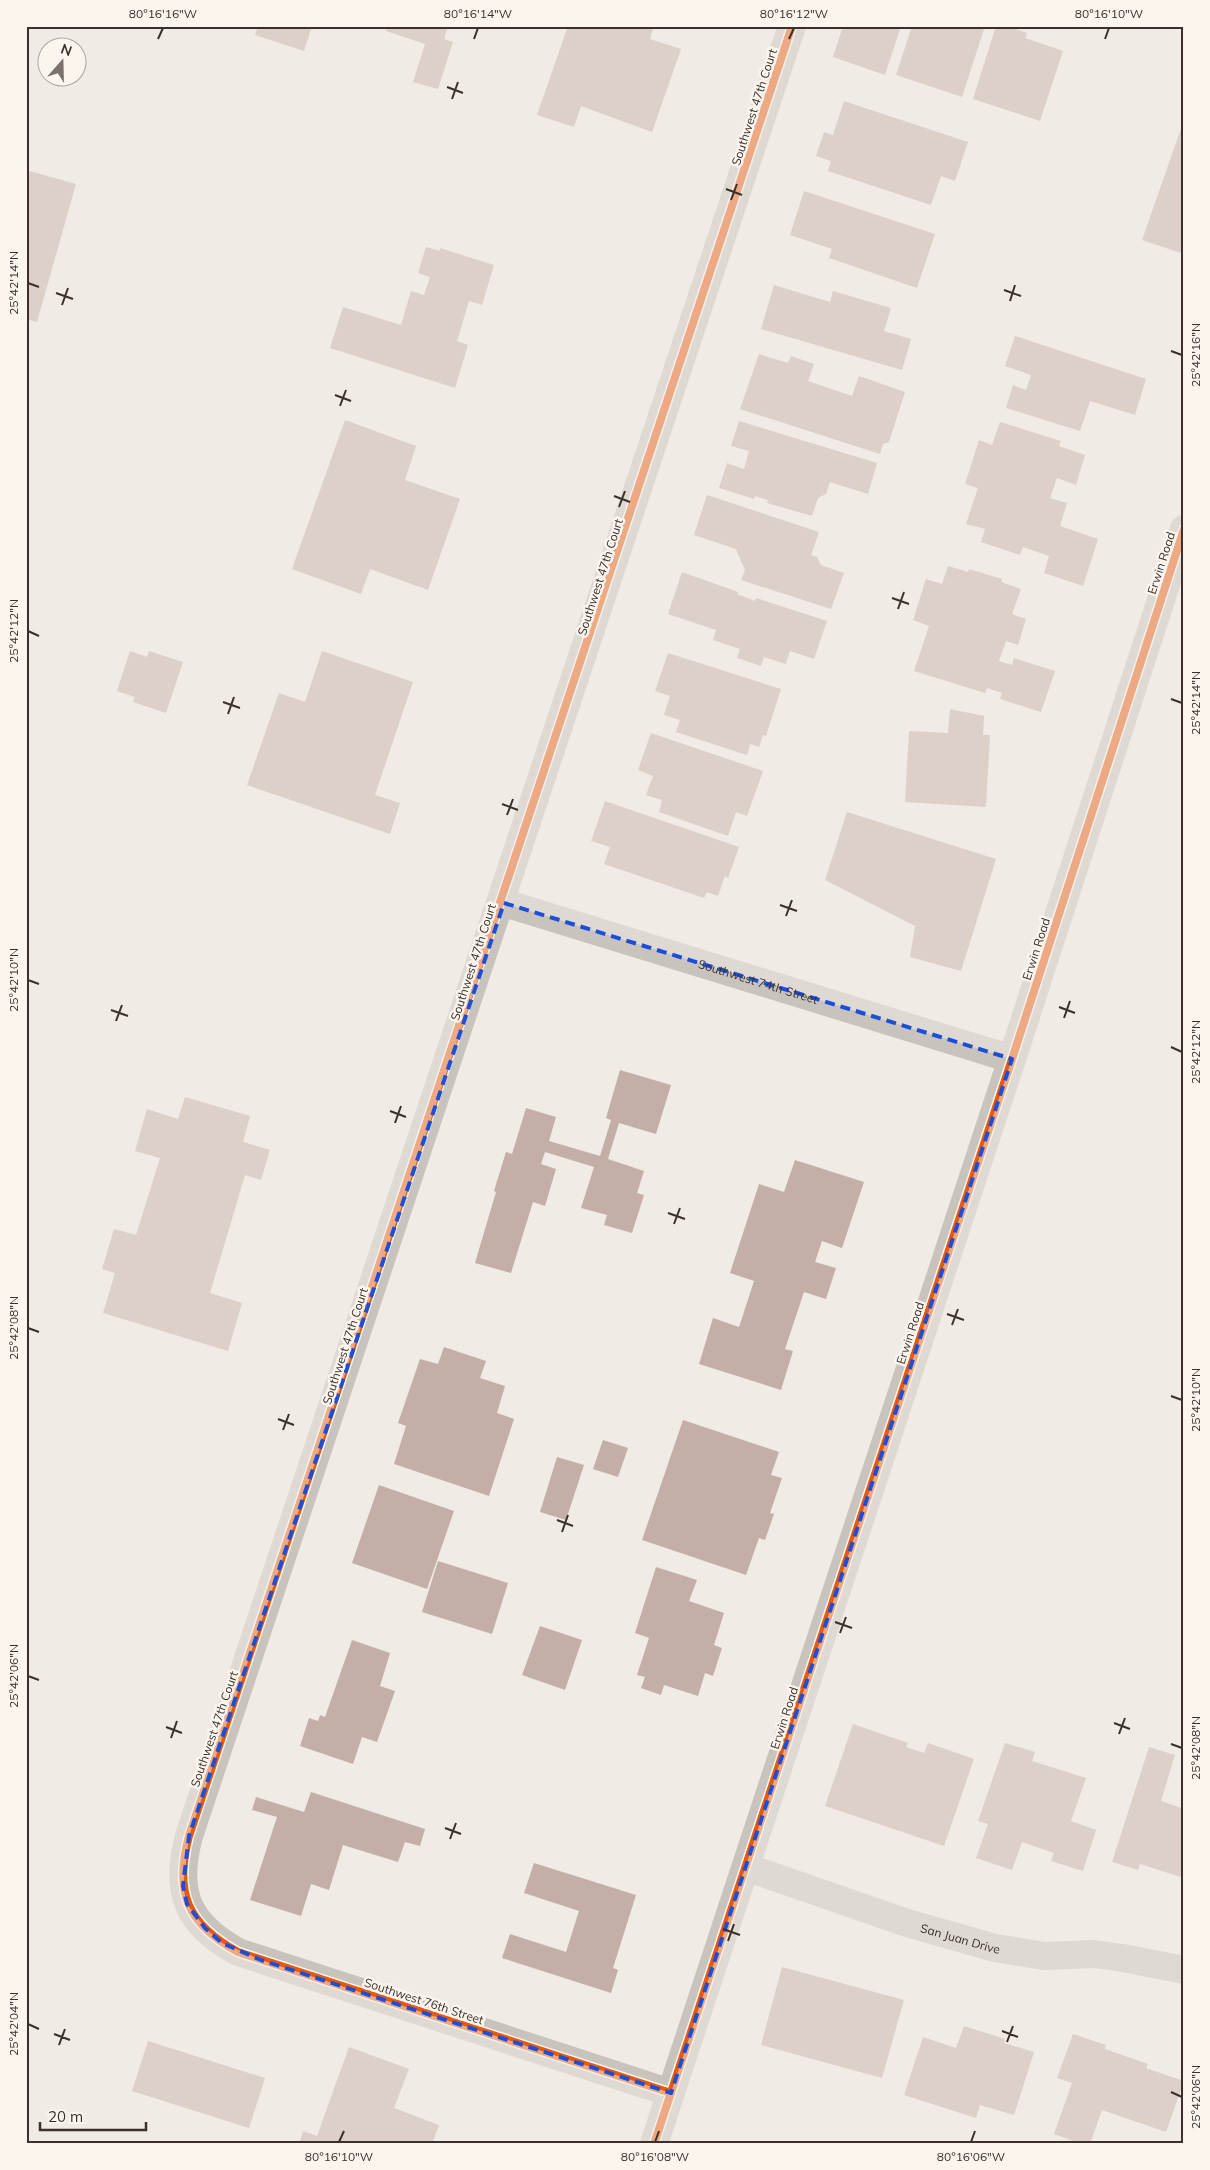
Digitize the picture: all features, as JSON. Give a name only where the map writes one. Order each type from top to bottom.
[{"type":"street","name":"Southwest 47th Court","points":[[187,1904],[183,1886],[189,1836],[317,1464],[504,903],[792,26]]},
{"type":"street","name":"Erwin Road","points":[[654,2144],[1012,1059],[1184,529]]},
{"type":"street","name":"Southwest 74th Street","points":[[504,903],[1012,1059]]},
{"type":"street","name":"San Juan Drive","points":[[746,1867],[908,1923],[995,1948],[1044,1956],[1094,1954],[1184,1970]]},
{"type":"street","name":"Southwest 76th Street","points":[[187,1904],[204,1928],[222,1943],[238,1952],[671,2092]]},
{"type":"highlighted area","points":[[504,903],[1012,1059],[671,2093],[261,1960],[222,1943],[205,1928],[187,1904],[183,1886],[189,1836]]},
{"type":"building","points":[[258,26],[312,26],[304,51],[255,35]]},
{"type":"building","points":[[387,26],[448,26],[444,39],[453,42],[438,89],[413,82],[425,44],[386,31]]},
{"type":"building","points":[[568,26],[654,26],[650,39],[681,49],[652,132],[581,106],[574,127],[537,115]]},
{"type":"building","points":[[843,26],[901,26],[885,75],[833,57]]},
{"type":"building","points":[[912,26],[985,26],[962,97],[896,75]]},
{"type":"building","points":[[996,26],[1006,26],[1027,33],[1025,38],[1063,51],[1040,121],[973,99]]},
{"type":"building","points":[[844,101],[968,142],[955,181],[941,176],[931,205],[828,171],[831,161],[816,156],[824,132],[833,135]]},
{"type":"building","points":[[1184,123],[1184,254],[1142,240]]},
{"type":"building","points":[[26,170],[76,184],[37,322],[26,319]]},
{"type":"building","points":[[804,191],[935,234],[917,288],[829,258],[832,249],[790,235]]},
{"type":"building","points":[[426,247],[440,251],[440,248],[494,265],[482,305],[469,301],[457,341],[468,345],[455,388],[330,348],[343,307],[401,325],[411,291],[424,295],[430,277],[418,273]]},
{"type":"building","points":[[774,285],[830,302],[833,291],[891,308],[884,331],[911,339],[902,370],[761,329]]},
{"type":"building","points":[[1015,336],[1146,379],[1135,415],[1090,401],[1080,431],[1006,408],[1013,385],[1026,390],[1031,375],[1005,366]]},
{"type":"building","points":[[759,354],[788,363],[791,356],[814,364],[808,381],[852,396],[859,376],[905,392],[889,442],[883,444],[880,454],[740,409]]},
{"type":"building","points":[[345,420],[416,446],[405,480],[460,499],[428,590],[370,569],[361,594],[292,569]]},
{"type":"building","points":[[739,421],[877,463],[868,494],[830,482],[826,494],[818,498],[812,516],[767,503],[768,500],[755,496],[754,499],[719,488],[727,463],[744,469],[749,451],[731,446]]},
{"type":"building","points":[[1000,422],[1061,441],[1059,446],[1085,455],[1076,485],[1057,478],[1050,498],[1067,503],[1060,526],[1098,539],[1083,586],[1044,573],[1049,556],[1023,547],[1020,555],[981,542],[985,529],[966,524],[978,488],[965,484],[979,440],[992,445]]},
{"type":"building","points":[[707,495],[819,532],[811,555],[817,557],[821,565],[844,573],[831,609],[741,580],[745,570],[736,549],[694,535]]},
{"type":"building","points":[[948,566],[968,572],[969,569],[1002,579],[1001,582],[1021,589],[1012,614],[1026,619],[1018,645],[1006,641],[999,661],[1012,665],[1014,658],[1055,671],[1041,712],[1000,699],[1002,693],[987,688],[985,693],[914,671],[929,626],[913,620],[926,579],[942,584]]},
{"type":"building","points":[[682,572],[738,592],[737,594],[755,601],[756,598],[827,621],[814,659],[790,651],[786,664],[764,657],[761,666],[737,658],[740,649],[713,640],[716,630],[668,614]]},
{"type":"building","points":[[130,651],[147,657],[149,651],[183,662],[166,713],[133,702],[135,697],[117,691]]},
{"type":"building","points":[[322,651],[413,682],[375,795],[400,803],[390,834],[247,785],[279,693],[305,702]]},
{"type":"building","points":[[668,653],[781,689],[766,736],[763,735],[759,747],[750,744],[747,755],[676,732],[680,720],[664,715],[670,696],[655,691]]},
{"type":"building","points":[[950,709],[984,716],[983,735],[990,735],[986,807],[905,802],[909,731],[948,733]]},
{"type":"building","points":[[651,733],[763,771],[747,816],[736,812],[728,836],[659,812],[662,800],[646,795],[653,776],[638,770]]},
{"type":"building","points":[[605,801],[739,847],[728,878],[725,876],[718,896],[707,892],[704,898],[604,864],[610,847],[591,841]]},
{"type":"building","points":[[847,812],[996,859],[961,971],[910,957],[915,926],[825,880]]},
{"type":"building","points":[[620,1070],[671,1085],[656,1134],[619,1123],[608,1159],[644,1171],[637,1193],[644,1195],[632,1233],[604,1225],[607,1215],[581,1208],[594,1167],[545,1152],[541,1164],[556,1169],[545,1206],[533,1202],[511,1273],[475,1263],[506,1152],[512,1154],[526,1108],[556,1117],[549,1141],[600,1156],[611,1120],[606,1118]]},
{"type":"building","points":[[185,1097],[250,1116],[243,1142],[270,1150],[261,1180],[245,1175],[210,1293],[242,1303],[228,1351],[103,1313],[115,1273],[102,1269],[114,1229],[136,1235],[160,1158],[135,1151],[147,1109],[178,1119]]},
{"type":"building","points":[[795,1160],[864,1182],[842,1248],[822,1241],[815,1262],[836,1268],[826,1299],[804,1292],[785,1349],[793,1351],[781,1390],[699,1364],[713,1318],[739,1327],[754,1281],[730,1273],[759,1184],[784,1192]]},
{"type":"building","points":[[444,1347],[486,1361],[480,1378],[505,1386],[497,1413],[514,1419],[489,1496],[394,1464],[406,1426],[398,1423],[420,1359],[438,1364]]},
{"type":"building","points":[[683,1420],[779,1452],[771,1475],[782,1478],[770,1513],[774,1514],[765,1540],[759,1538],[746,1575],[642,1540]]},
{"type":"building","points":[[603,1440],[628,1448],[618,1477],[593,1469]]},
{"type":"building","points":[[557,1457],[584,1465],[566,1520],[540,1512]]},
{"type":"building","points":[[379,1485],[454,1511],[427,1589],[352,1563]]},
{"type":"building","points":[[438,1561],[508,1583],[492,1634],[422,1612]]},
{"type":"building","points":[[656,1567],[697,1580],[689,1601],[724,1613],[714,1645],[722,1648],[713,1676],[705,1673],[698,1696],[664,1685],[661,1695],[641,1688],[645,1677],[637,1675],[649,1638],[635,1633]]},
{"type":"building","points":[[540,1626],[582,1640],[565,1690],[522,1675]]},
{"type":"building","points":[[352,1640],[390,1653],[380,1686],[395,1691],[377,1742],[362,1737],[353,1764],[300,1746],[309,1718],[318,1721],[320,1715],[325,1717]]},
{"type":"building","points":[[853,1724],[908,1743],[906,1747],[924,1753],[928,1743],[974,1759],[944,1846],[825,1806]]},
{"type":"building","points":[[1005,1743],[1035,1752],[1032,1761],[1086,1778],[1071,1821],[1096,1830],[1083,1871],[1051,1861],[1054,1853],[1022,1842],[1012,1870],[976,1858],[988,1824],[978,1821]]},
{"type":"building","points":[[1149,1747],[1175,1755],[1161,1801],[1184,1809],[1184,1878],[1140,1864],[1138,1870],[1112,1862]]},
{"type":"building","points":[[311,1792],[425,1829],[420,1846],[405,1842],[398,1862],[343,1845],[329,1890],[311,1884],[301,1916],[250,1900],[277,1817],[252,1810],[256,1797],[304,1812]]},
{"type":"building","points":[[534,1863],[636,1895],[613,1968],[618,1970],[611,1993],[502,1958],[510,1934],[566,1952],[579,1911],[524,1893]]},
{"type":"building","points":[[782,1967],[904,2000],[882,2078],[761,2045]]},
{"type":"building","points":[[964,2026],[1005,2039],[1004,2043],[1034,2052],[1014,2115],[980,2105],[976,2118],[904,2095],[923,2037],[956,2048]]},
{"type":"building","points":[[1073,2034],[1106,2045],[1105,2049],[1148,2064],[1146,2068],[1184,2081],[1166,2132],[1102,2110],[1090,2144],[1082,2144],[1054,2134],[1072,2083],[1057,2078]]},
{"type":"building","points":[[148,2041],[265,2078],[249,2128],[132,2091]]},
{"type":"building","points":[[349,2047],[409,2069],[394,2108],[439,2125],[432,2144],[299,2144],[303,2131],[317,2136]]},
{"type":"cycle path","points":[[671,2093],[238,1952],[207,1930],[196,1918],[184,1890],[183,1874],[189,1836],[494,932],[792,26]]},
{"type":"cycle path","points":[[654,2144],[1012,1059],[1184,529]]}]
